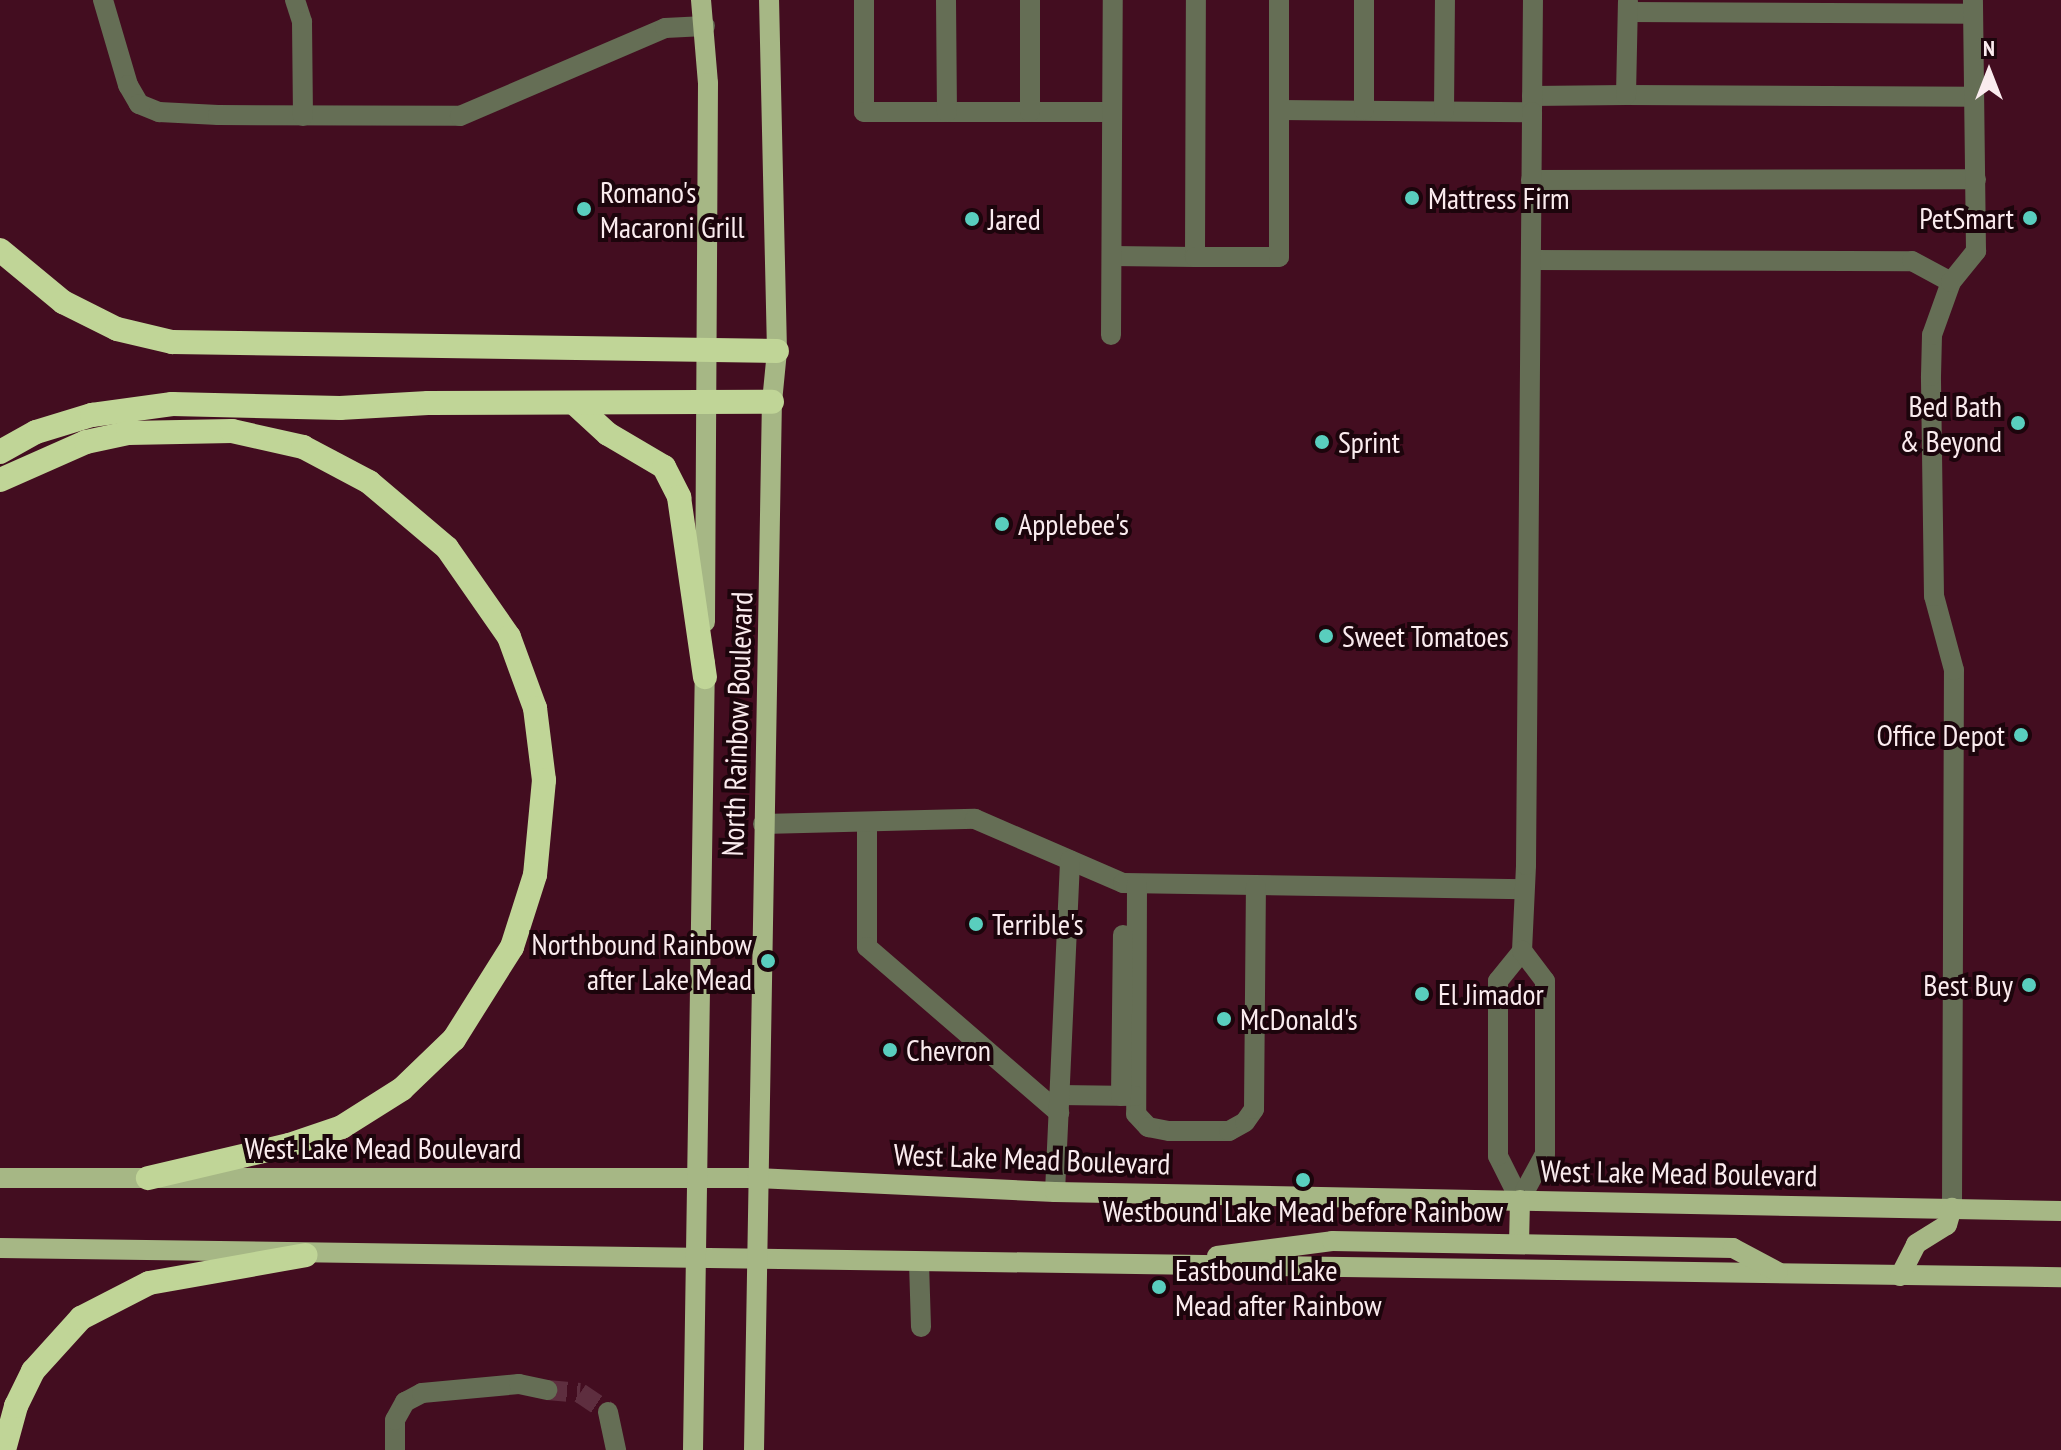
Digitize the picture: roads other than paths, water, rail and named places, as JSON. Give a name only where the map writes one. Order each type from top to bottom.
[{"type":"highway","points":[[0,250],[63,302],[117,329],[172,342],[705,346],[777,351]]},
{"type":"highway","points":[[0,452],[36,432],[92,415],[172,404],[340,408],[705,400],[772,402]]},
{"type":"highway","points":[[574,403],[608,434],[664,467],[679,497],[705,677]]},
{"type":"highway","points":[[0,480],[86,442],[128,433],[232,431],[303,447],[369,482],[447,548],[509,637],[535,708],[544,780],[535,875],[512,947],[454,1039],[402,1089],[342,1127],[289,1145],[148,1178]]},
{"type":"highway","points":[[4,1450],[16,1406],[33,1371],[81,1318],[149,1283],[306,1255]]},
{"type":"main road","name":"North Rainbow Boulevard","points":[[693,1450],[692,1256],[705,677],[705,26],[701,0]]},
{"type":"main road","name":"North Rainbow Boulevard","points":[[754,1450],[763,824],[772,402],[777,351],[769,0]]},
{"type":"main road","name":"West Lake Mead Boulevard","points":[[0,1178],[757,1178],[1055,1192],[2061,1211]]},
{"type":"main road","points":[[1519,1244],[1520,1200]]},
{"type":"main road","points":[[1900,1276],[1916,1244],[1947,1225],[1952,1208]]},
{"type":"main road","points":[[1150,1265],[1332,1241],[1733,1248],[1781,1274]]},
{"type":"main road","points":[[0,1248],[306,1255],[755,1256],[919,1263],[2061,1277]]},
{"type":"lane","points":[[103,0],[128,85],[139,104],[159,112],[460,116],[665,28],[705,26]]},
{"type":"lane","points":[[295,0],[302,22],[303,116]]},
{"type":"lane","points":[[864,0],[864,112],[1112,112]]},
{"type":"lane","points":[[946,0],[947,112]]},
{"type":"lane","points":[[1030,0],[1030,112]]},
{"type":"lane","points":[[1111,335],[1113,0]]},
{"type":"lane","points":[[1195,257],[1196,0]]},
{"type":"lane","points":[[1112,256],[1279,257],[1279,0]]},
{"type":"lane","points":[[1364,0],[1364,110]]},
{"type":"lane","points":[[1444,111],[1445,0]]},
{"type":"lane","points":[[1520,1200],[1498,1156],[1498,981],[1522,951],[1533,0]]},
{"type":"lane","points":[[1626,95],[1628,6],[1973,7],[1976,251],[1951,282],[1932,335],[1931,376],[1934,596],[1954,670],[1952,1208]]},
{"type":"lane","points":[[1279,110],[1444,111],[1626,95],[1973,97]]},
{"type":"lane","points":[[1531,180],[1976,179]]},
{"type":"lane","points":[[1531,260],[1912,261],[1951,282]]},
{"type":"lane","points":[[763,824],[975,819],[1130,883],[1524,889]]},
{"type":"lane","points":[[867,823],[867,947],[1059,1104],[1129,1096]]},
{"type":"lane","points":[[1055,1192],[1070,860]]},
{"type":"lane","points":[[1130,883],[1129,1096],[1136,1114],[1148,1127],[1169,1131],[1229,1131],[1245,1122],[1254,1109],[1256,887]]},
{"type":"lane","points":[[1520,1200],[1545,1154],[1545,981],[1522,951]]},
{"type":"lane","points":[[919,1263],[921,1327]]},
{"type":"lane","points":[[395,1450],[395,1420],[405,1402],[422,1393],[519,1384],[547,1390]]},
{"type":"lane","points":[[608,1412],[616,1450]]},
{"type":"tunnel","points":[[547,1390],[580,1393],[608,1412]]},
{"type":"place","name":"Mattress Firm","points":[[1412,198]]},
{"type":"place","name":"Romano's Macaroni Grill","points":[[584,209]]},
{"type":"place","name":"PetSmart","points":[[2030,218]]},
{"type":"place","name":"Jared","points":[[972,219]]},
{"type":"place","name":"Bed Bath & Beyond","points":[[2018,423]]},
{"type":"place","name":"Sprint","points":[[1322,442]]},
{"type":"place","name":"Applebee's","points":[[1002,524]]},
{"type":"place","name":"Sweet Tomatoes","points":[[1326,636]]},
{"type":"place","name":"Office Depot","points":[[2021,735]]},
{"type":"place","name":"Terrible's","points":[[976,924]]},
{"type":"place","name":"Northbound Rainbow after Lake Mead","points":[[768,961]]},
{"type":"place","name":"Best Buy","points":[[2029,985]]},
{"type":"place","name":"El Jimador","points":[[1422,994]]},
{"type":"place","name":"McDonald's","points":[[1224,1019]]},
{"type":"place","name":"Chevron","points":[[890,1050]]},
{"type":"place","name":"Westbound Lake Mead before Rainbow","points":[[1303,1180]]},
{"type":"place","name":"Eastbound Lake Mead after Rainbow","points":[[1159,1287]]}]
